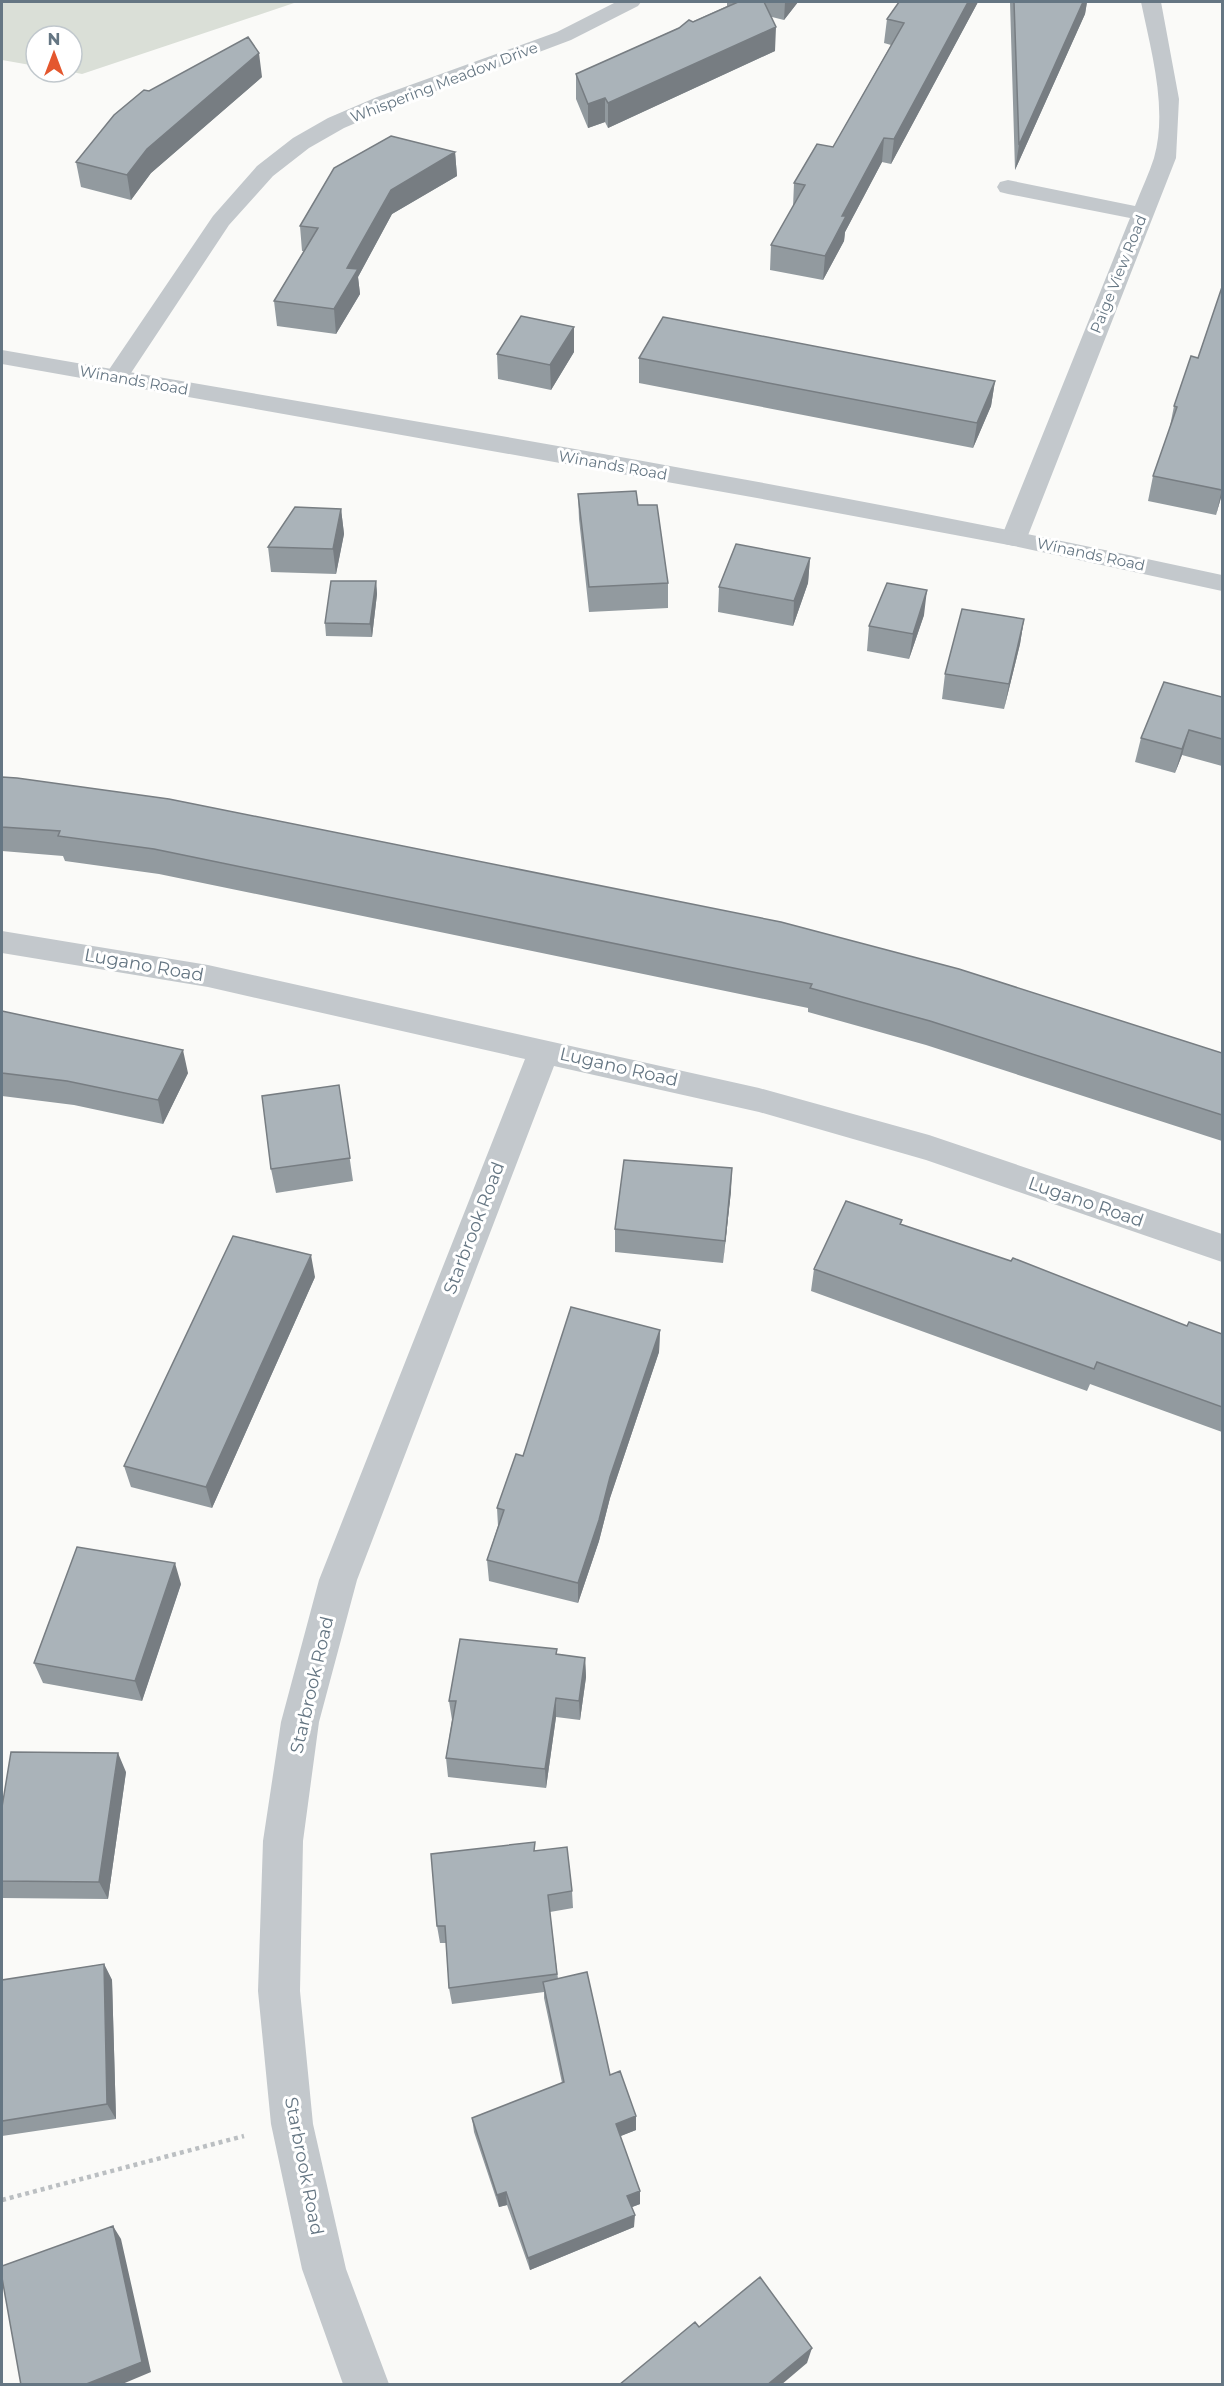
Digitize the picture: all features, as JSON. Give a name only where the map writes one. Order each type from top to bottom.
[{"type":"street","name":"Whispering Meadow Drive","points":[[116,377],[220,220],[265,171],[301,143],[336,123],[385,102],[564,36],[631,2]]},
{"type":"street","name":"Paige View Road","points":[[1014,538],[1165,158],[1170,129],[1168,92],[1151,2]]},
{"type":"street","points":[[1008,186],[1142,214]]},
{"type":"street","name":"Winands Road","points":[[2,357],[1014,538],[1222,583]]},
{"type":"street","name":"Lugano Road","points":[[2,942],[208,976],[759,1100],[918,1145],[1222,1248]]},
{"type":"street","name":"Starbrook Road","points":[[366,2385],[324,2269],[292,2124],[279,1991],[283,1841],[300,1722],[338,1580],[544,1050]]},
{"type":"path","points":[[2,2200],[292,2124]]},
{"type":"shaded area","points":[[2,2],[297,2],[84,73],[84,24],[24,24],[24,64],[2,60]]},
{"type":"building","points":[[738,2],[764,2],[776,27],[608,103],[605,98],[588,104],[576,74],[679,28],[689,20],[693,22]]},
{"type":"building","points":[[899,2],[968,2],[894,139],[884,138],[842,216],[846,216],[825,256],[771,245],[805,185],[794,183],[817,144],[833,147],[904,23],[887,19]]},
{"type":"building","points":[[1014,2],[1083,2],[1019,145]]},
{"type":"building","points":[[248,37],[259,53],[147,149],[127,175],[76,162],[114,115],[144,90],[149,91]]},
{"type":"building","points":[[391,136],[455,152],[391,190],[347,268],[358,269],[334,309],[274,301],[318,228],[300,226],[334,168]]},
{"type":"building","points":[[1222,287],[1222,490],[1153,476],[1177,407],[1174,406],[1191,356],[1198,358]]},
{"type":"building","points":[[521,316],[574,327],[550,365],[497,354]]},
{"type":"building","points":[[663,317],[995,381],[977,423],[639,358]]},
{"type":"building","points":[[636,491],[638,505],[657,505],[668,583],[589,587],[578,494]]},
{"type":"building","points":[[295,507],[341,509],[333,549],[268,547]]},
{"type":"building","points":[[736,544],[810,558],[794,601],[719,587]]},
{"type":"building","points":[[331,581],[376,581],[370,624],[325,623]]},
{"type":"building","points":[[887,583],[927,590],[913,634],[869,626]]},
{"type":"building","points":[[962,609],[1024,619],[1009,684],[945,674]]},
{"type":"building","points":[[1164,682],[1222,697],[1222,739],[1189,730],[1182,749],[1141,738]]},
{"type":"building","points":[[2,777],[169,799],[781,922],[959,969],[1222,1053],[1222,1115],[930,1021],[810,988],[812,984],[154,849],[58,836],[60,831],[2,827]]},
{"type":"building","points":[[2,1011],[183,1050],[158,1100],[67,1081],[2,1073]]},
{"type":"building","points":[[339,1085],[350,1158],[271,1169],[262,1096]]},
{"type":"building","points":[[624,1160],[732,1168],[725,1241],[615,1229]]},
{"type":"building","points":[[846,1201],[902,1220],[900,1224],[1011,1261],[1013,1258],[1187,1326],[1189,1322],[1222,1334],[1222,1407],[1097,1362],[1094,1369],[814,1269]]},
{"type":"building","points":[[233,1236],[311,1255],[206,1487],[124,1466]]},
{"type":"building","points":[[571,1307],[660,1330],[610,1477],[599,1520],[578,1583],[487,1560],[504,1510],[497,1508],[516,1454],[523,1456]]},
{"type":"building","points":[[77,1547],[175,1563],[135,1681],[34,1663]]},
{"type":"building","points":[[460,1639],[557,1649],[556,1654],[585,1658],[579,1701],[556,1698],[545,1769],[446,1758],[456,1701],[449,1701]]},
{"type":"building","points":[[11,1752],[118,1753],[99,1882],[2,1881],[2,1807]]},
{"type":"building","points":[[535,1842],[534,1851],[567,1847],[572,1891],[548,1895],[557,1974],[449,1988],[445,1926],[437,1926],[431,1854]]},
{"type":"building","points":[[104,1964],[107,2104],[2,2121],[2,1980]]},
{"type":"building","points":[[587,1972],[610,2075],[620,2071],[636,2116],[616,2124],[640,2191],[627,2196],[635,2215],[528,2258],[506,2192],[497,2195],[472,2118],[564,2082],[543,1982]]},
{"type":"building","points":[[113,2226],[142,2362],[84,2385],[21,2385],[2,2278],[2,2266]]},
{"type":"building","points":[[760,2277],[812,2348],[767,2385],[619,2385],[695,2322],[699,2327]]}]
